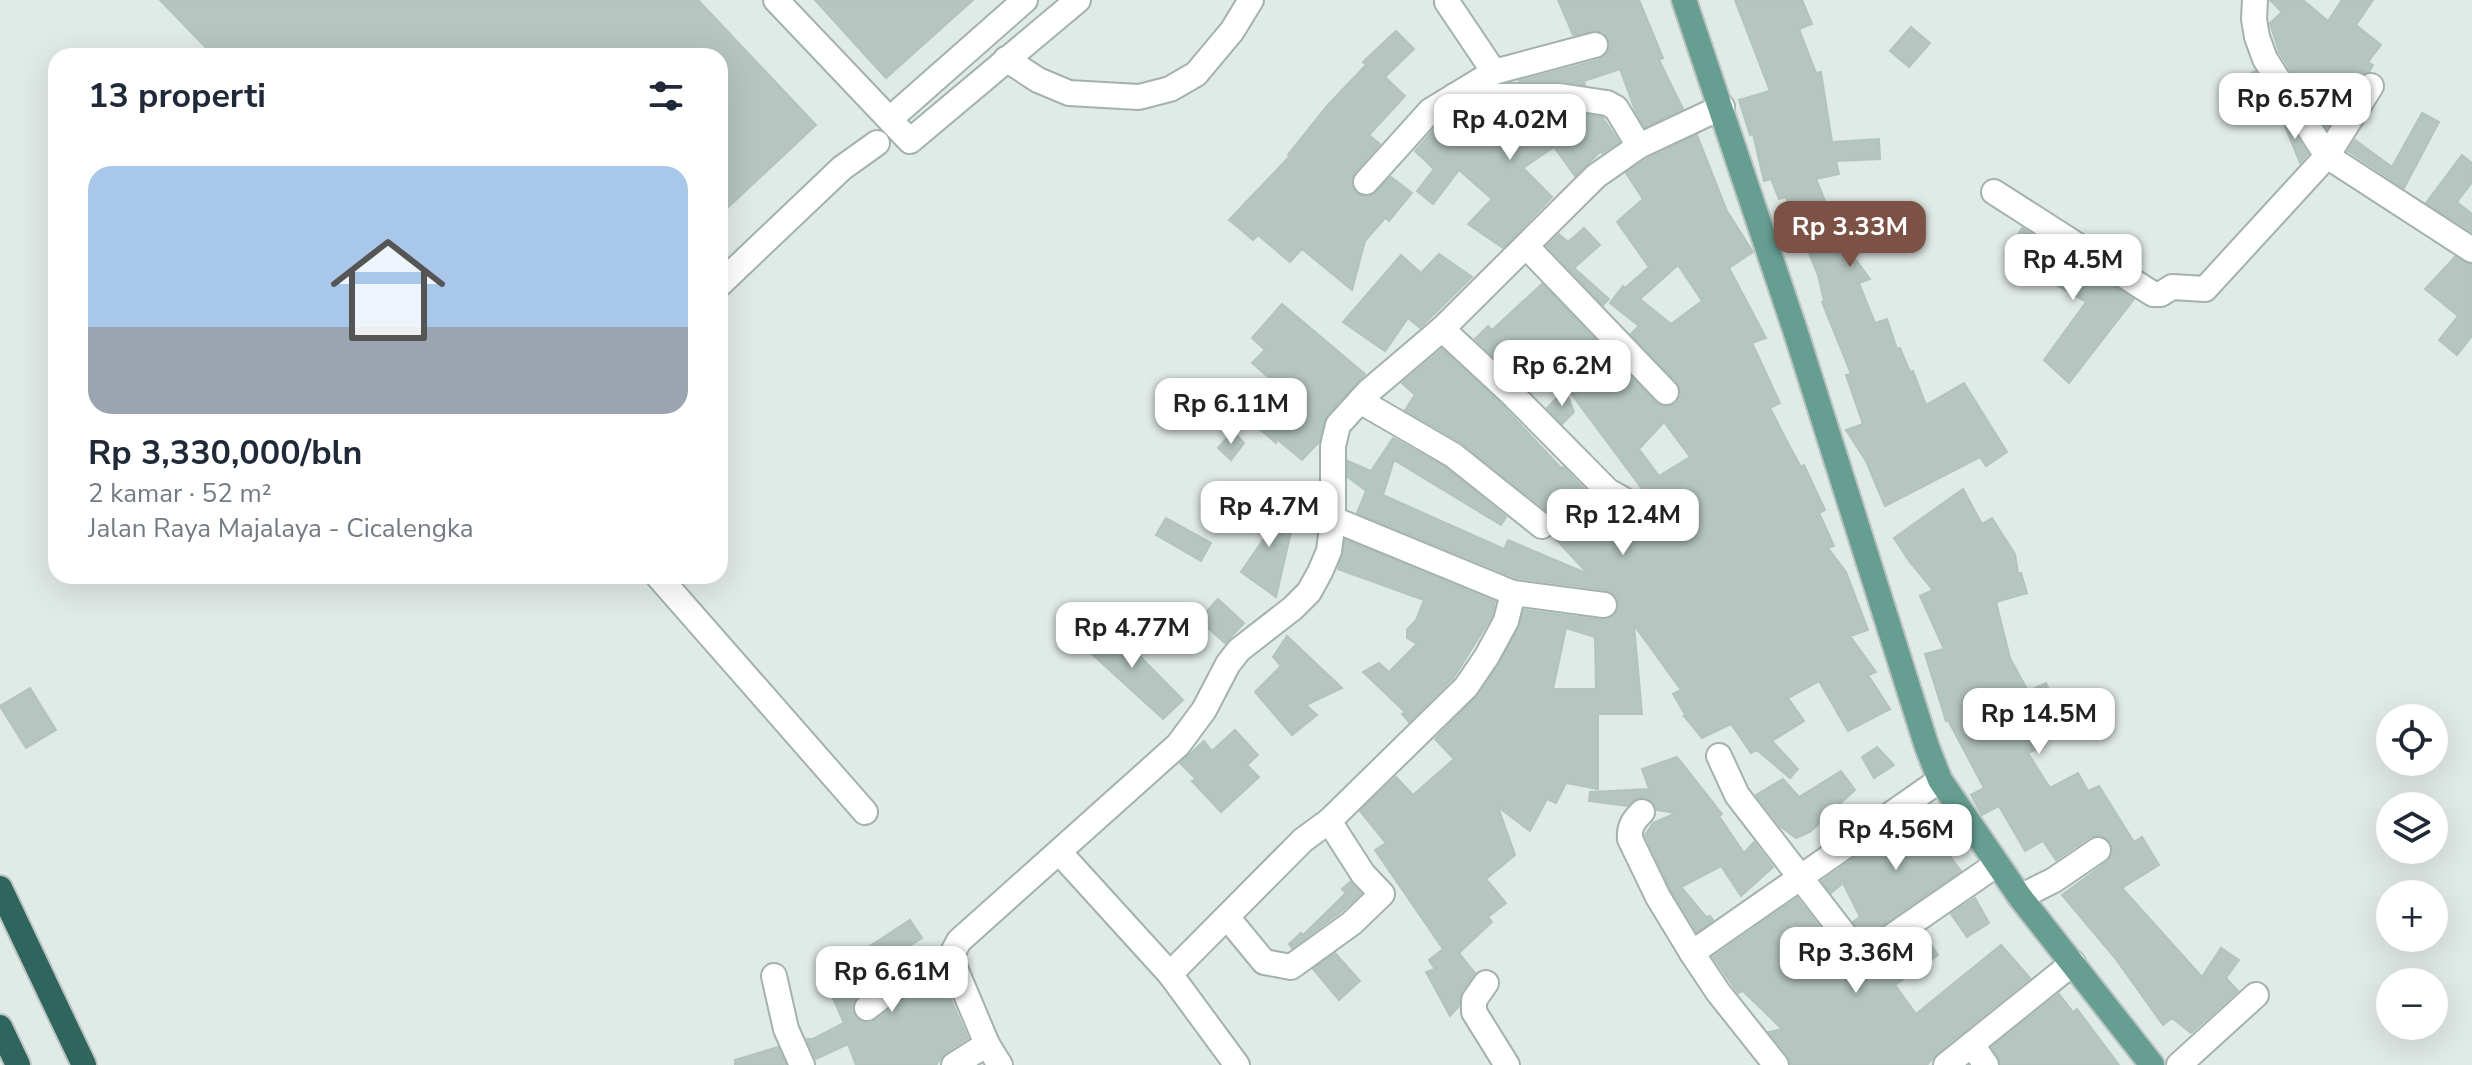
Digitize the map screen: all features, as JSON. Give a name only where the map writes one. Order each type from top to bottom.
[{"type":"highway","points":[[0,888],[84,1065]]},
{"type":"highway","points":[[0,1027],[18,1065]]},
{"type":"main road","points":[[1684,0],[1722,107],[1940,780],[2020,897],[2152,1065]]},
{"type":"street","points":[[776,0],[910,141],[1078,0]]},
{"type":"street","points":[[890,119],[1025,0]]},
{"type":"street","points":[[1006,59],[1038,80],[1069,93],[1139,97],[1170,89],[1196,74],[1232,31],[1251,0]]},
{"type":"street","points":[[2255,0],[2257,37],[2265,59],[2327,156],[2472,250]]},
{"type":"street","points":[[1447,2],[1494,72]]},
{"type":"street","points":[[1366,182],[1430,111],[1494,72],[1595,45]]},
{"type":"street","points":[[1994,192],[2153,294],[2161,294],[2172,287],[2201,290],[2327,156],[2371,86]]},
{"type":"street","points":[[1454,96],[1560,96],[1607,103],[1616,108],[1639,146]]},
{"type":"street","points":[[1000,1065],[987,1044],[952,961],[952,954],[959,941],[1178,745],[1204,710],[1228,664],[1239,650],[1309,592],[1329,551],[1338,425],[1527,247],[1596,176],[1639,146],[1722,107]]},
{"type":"street","points":[[728,276],[842,168],[877,143]]},
{"type":"street","points":[[1527,247],[1666,392]]},
{"type":"street","points":[[1442,329],[1608,491],[1638,508]]},
{"type":"street","points":[[1360,401],[1453,455],[1542,526]]},
{"type":"street","points":[[1333,519],[1513,593],[1604,605]]},
{"type":"street","points":[[665,584],[865,812]]},
{"type":"street","points":[[1170,974],[1303,840],[1329,821],[1466,687],[1506,621],[1513,593]]},
{"type":"street","points":[[1719,756],[1737,795],[1854,947],[1868,949],[1881,944],[1997,864]]},
{"type":"street","points":[[1692,953],[1940,780]]},
{"type":"street","points":[[1642,812],[1633,822],[1630,839],[1658,897],[1718,992],[1776,1065]]},
{"type":"street","points":[[1227,917],[1264,962],[1284,967],[1301,962],[1352,923],[1382,894],[1363,874],[1329,821]]},
{"type":"street","points":[[2020,897],[2054,880],[2098,850]]},
{"type":"street","points":[[1060,853],[1170,974],[1237,1065]]},
{"type":"street","points":[[867,1008],[889,991],[952,961]]},
{"type":"street","points":[[1946,1065],[2073,963]]},
{"type":"street","points":[[774,976],[786,1029],[802,1065]]},
{"type":"street","points":[[1486,983],[1474,1000],[1474,1012],[1507,1065]]},
{"type":"street","points":[[2179,1065],[2256,995]]},
{"type":"street","points":[[954,1065],[987,1044]]},
{"type":"street","points":[[1972,1045],[1986,1065]]},
{"type":"building","points":[[160,0],[698,0],[816,125],[728,208],[728,48],[206,48]]},
{"type":"building","points":[[815,0],[973,0],[886,78]]},
{"type":"building","points":[[1558,0],[1639,0],[1663,58],[1659,60],[1683,109],[1645,127],[1635,110],[1620,69],[1584,81],[1585,85],[1560,81],[1518,81],[1599,60],[1609,50],[1609,40],[1600,31],[1573,35]]},
{"type":"building","points":[[1735,0],[1802,0],[1812,24],[1799,29],[1816,73],[1821,72],[1832,142],[1879,139],[1880,159],[1836,161],[1839,174],[1816,179],[1837,230],[1855,223],[1863,243],[1848,249],[1870,279],[1859,283],[1875,323],[1887,319],[1897,349],[1900,348],[1910,372],[1913,371],[1926,405],[1964,383],[2007,452],[1986,466],[1980,457],[1885,506],[1866,461],[1846,430],[1863,424],[1846,375],[1851,374],[1822,302],[1818,275],[1786,197],[1779,199],[1771,179],[1764,181],[1753,134],[1750,135],[1739,100],[1770,91]]},
{"type":"building","points":[[2270,0],[2303,0],[2328,21],[2342,0],[2373,0],[2356,25],[2381,45],[2368,62],[2373,65],[2369,72],[2358,78],[2327,128],[2279,52],[2270,23],[2282,12]]},
{"type":"building","points":[[1911,27],[1930,43],[1909,67],[1890,51]]},
{"type":"building","points":[[1396,31],[1414,49],[1385,77],[1405,96],[1369,135],[1380,144],[1354,173],[1352,186],[1357,194],[1370,196],[1391,177],[1412,193],[1389,221],[1385,218],[1365,241],[1352,290],[1302,249],[1290,262],[1258,235],[1253,240],[1229,220],[1290,156],[1327,106],[1366,65],[1363,62]]},
{"type":"building","points":[[2255,71],[2273,100],[2264,106],[2246,76]]},
{"type":"building","points":[[2277,106],[2308,154],[2300,163]]},
{"type":"building","points":[[1513,111],[1559,111],[1602,117],[1619,142],[1601,151],[1575,176],[1554,147],[1523,168],[1552,197],[1503,248],[1468,224],[1492,199],[1459,170],[1433,204],[1417,191],[1434,169],[1415,151],[1440,123],[1457,112],[1493,139],[1518,119]]},
{"type":"building","points":[[2422,113],[2439,122],[2404,188],[2348,151],[2355,140],[2392,167]]},
{"type":"building","points":[[1697,135],[1727,211],[1753,252],[1729,268],[1766,338],[1752,343],[1780,403],[1770,408],[1801,467],[1804,465],[1825,510],[1819,513],[1834,546],[1828,548],[1846,572],[1868,630],[1850,636],[1876,672],[1868,675],[1890,709],[1848,731],[1819,681],[1788,698],[1804,721],[1772,741],[1798,769],[1790,778],[1757,750],[1751,753],[1731,724],[1702,738],[1684,716],[1673,694],[1681,690],[1634,625],[1642,714],[1598,714],[1598,789],[1566,783],[1556,803],[1547,799],[1530,831],[1498,807],[1515,855],[1486,879],[1506,903],[1488,917],[1492,922],[1459,953],[1475,973],[1462,991],[1459,1006],[1450,1016],[1426,972],[1435,969],[1429,960],[1443,949],[1375,850],[1386,843],[1360,811],[1396,777],[1413,795],[1454,759],[1435,739],[1478,695],[1519,628],[1524,610],[1603,620],[1616,613],[1618,600],[1606,590],[1517,578],[1357,513],[1366,491],[1348,477],[1348,461],[1371,471],[1393,438],[1445,467],[1506,517],[1501,525],[1394,460],[1383,495],[1504,549],[1508,540],[1588,574],[1553,536],[1557,527],[1551,514],[1462,443],[1405,410],[1415,395],[1402,383],[1442,349],[1502,405],[1561,468],[1610,510],[1613,517],[1620,517],[1644,541],[1660,527],[1651,516],[1657,509],[1567,388],[1570,384],[1539,348],[1513,375],[1475,339],[1488,326],[1492,330],[1542,284],[1655,402],[1663,407],[1676,403],[1681,395],[1677,382],[1631,334],[1639,326],[1610,303],[1623,286],[1625,288],[1649,267],[1617,222],[1643,199],[1626,173],[1647,159]],"holes":[[[1678,265],[1702,301],[1671,324],[1640,299]],[[1664,422],[1690,457],[1659,476],[1639,449]],[[1566,628],[1595,637],[1596,689],[1553,689]]]},
{"type":"building","points":[[2462,155],[2472,163],[2472,182],[2457,202],[2472,214],[2472,232],[2426,203]]},
{"type":"building","points":[[1584,228],[1600,245],[1574,268],[1609,299],[1603,305],[1547,246],[1559,234],[1568,242]]},
{"type":"building","points":[[2022,228],[2134,299],[2069,383],[2044,360],[2086,302],[2005,256]]},
{"type":"building","points":[[1439,254],[1472,277],[1420,328],[1408,318],[1385,351],[1343,322],[1401,255],[1421,273]]},
{"type":"building","points":[[2455,257],[2472,265],[2472,336],[2457,355],[2439,340],[2458,316],[2425,289]]},
{"type":"building","points":[[1282,304],[1365,374],[1327,415],[1319,442],[1302,460],[1248,419],[1275,383],[1252,363],[1265,350],[1252,338]]},
{"type":"building","points":[[1565,389],[1574,412],[1562,424],[1547,408]]},
{"type":"building","points":[[1233,431],[1244,443],[1231,460],[1218,448]]},
{"type":"building","points":[[1963,489],[1982,524],[1992,518],[2015,554],[2018,573],[2021,573],[2027,593],[1996,602],[2010,658],[2028,691],[2046,683],[2060,714],[2034,725],[2044,746],[2028,753],[2050,788],[2078,773],[2088,791],[2099,786],[2134,842],[2142,837],[2159,865],[2122,888],[2202,977],[2221,948],[2239,960],[2226,978],[2238,991],[2191,1033],[2172,1018],[2163,1025],[2115,958],[2062,895],[2107,862],[2113,850],[2110,841],[2098,835],[2090,837],[2056,860],[2043,841],[2025,851],[1999,806],[1982,815],[1971,795],[1984,788],[1946,721],[1925,654],[1944,649],[1920,596],[1933,590],[1894,538]]},
{"type":"building","points":[[1268,502],[1293,523],[1276,597],[1241,572],[1265,537],[1249,524]]},
{"type":"building","points":[[1166,518],[1211,543],[1201,561],[1156,535]]},
{"type":"building","points":[[1345,540],[1495,602],[1492,616],[1454,677],[1409,722],[1402,714],[1405,712],[1363,672],[1379,663],[1389,672],[1417,644],[1407,638],[1407,630],[1416,620],[1424,600],[1338,569]]},
{"type":"building","points":[[1218,599],[1244,623],[1225,643],[1199,620]]},
{"type":"building","points":[[1107,623],[1183,700],[1163,719],[1081,644]]},
{"type":"building","points":[[1287,636],[1342,688],[1306,705],[1317,715],[1292,735],[1255,692],[1281,666],[1273,657]]},
{"type":"building","points":[[30,688],[56,730],[26,748],[0,706]]},
{"type":"building","points":[[1235,730],[1258,755],[1247,765],[1259,777],[1221,812],[1180,763],[1204,741],[1212,751]]},
{"type":"building","points":[[1877,747],[1894,765],[1874,778],[1862,757]]},
{"type":"building","points":[[1677,757],[1722,814],[1719,816],[1744,853],[1754,842],[1773,867],[1741,896],[1721,866],[1681,887],[1706,917],[1710,916],[1713,920],[1697,932],[1671,890],[1645,835],[1653,823],[1676,813],[1657,810],[1653,802],[1645,797],[1637,798],[1627,806],[1589,801],[1590,792],[1649,789],[1642,769]]},
{"type":"building","points":[[1841,771],[1855,790],[1810,832],[1796,838],[1780,826],[1756,795],[1783,779],[1799,797]]},
{"type":"building","points":[[1930,805],[1939,817],[1931,823],[1947,843],[1942,846],[1961,871],[1874,931],[1862,933],[1853,922],[1860,917],[1843,883],[1831,893],[1822,881]]},
{"type":"building","points":[[1350,882],[1361,894],[1292,948],[1289,944],[1301,933],[1303,935],[1346,893],[1342,889]]},
{"type":"building","points":[[1797,898],[1842,956],[1852,962],[1867,964],[1886,958],[1923,933],[1938,955],[1895,985],[1916,1014],[2001,945],[2030,978],[1937,1053],[1927,1065],[1791,1065],[1788,1056],[1769,1032],[1782,1029],[1743,991],[1738,993],[1713,957]]},
{"type":"building","points":[[1975,898],[1989,923],[1967,937],[1951,914]]},
{"type":"building","points":[[910,920],[922,938],[891,958],[899,970],[880,979],[857,997],[853,1003],[855,1016],[862,1022],[870,1023],[897,1004],[943,982],[968,1038],[945,1053],[936,1065],[856,1065],[848,1044],[816,1059],[807,1039],[844,1023],[826,983],[873,958],[867,948]]},
{"type":"building","points":[[1335,953],[1360,981],[1339,1000],[1313,969]]},
{"type":"building","points":[[2059,994],[2073,1012],[2077,1009],[2119,1065],[2001,1065],[1992,1047]]},
{"type":"building","points":[[778,1047],[786,1065],[735,1065],[735,1060]]}]
